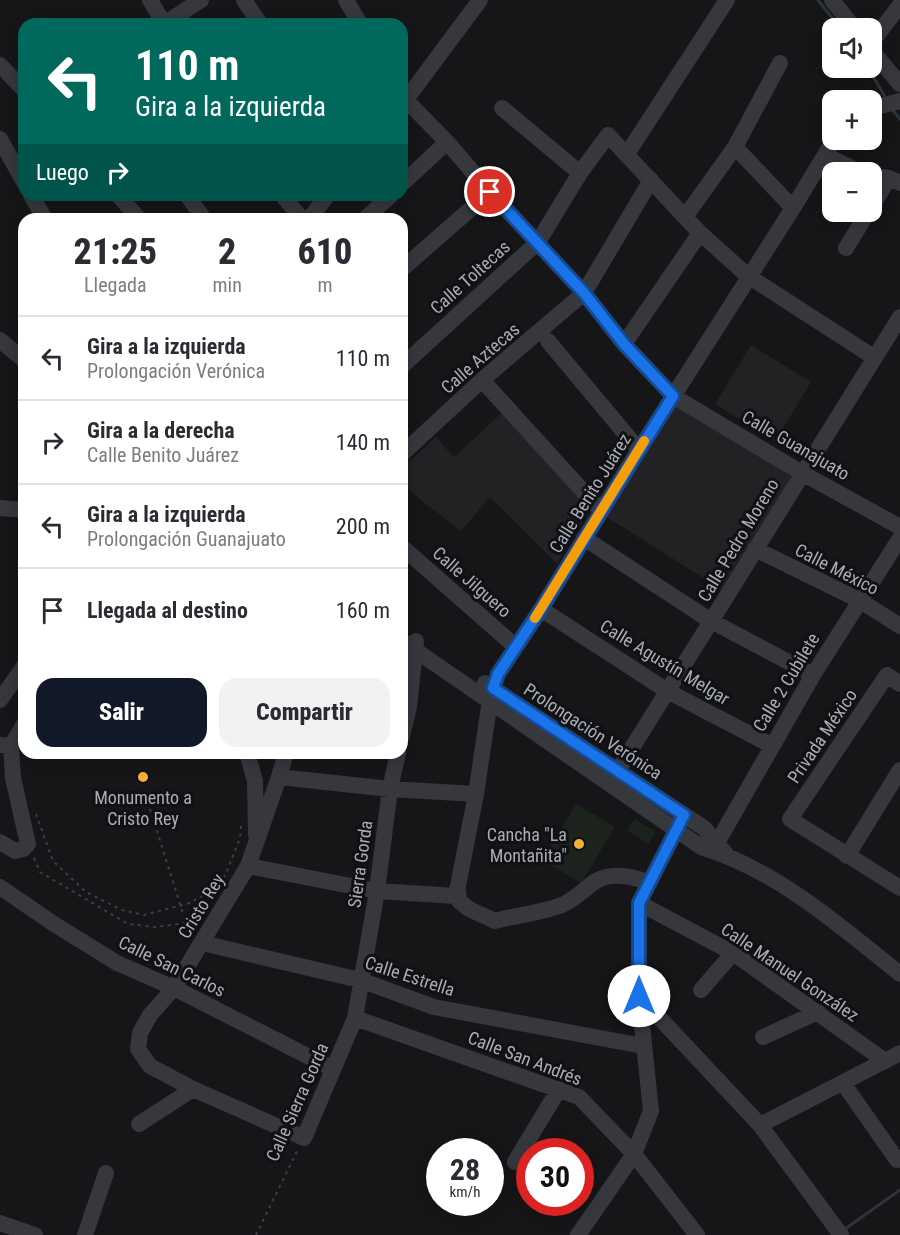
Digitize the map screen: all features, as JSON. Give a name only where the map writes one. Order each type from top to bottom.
[{"type":"street","points":[[150,0],[160,18]]},
{"type":"street","points":[[173,18],[201,0]]},
{"type":"street","points":[[244,0],[256,18]]},
{"type":"street","points":[[346,0],[356,18]]},
{"type":"street","points":[[727,0],[627,154],[700,233],[748,276],[874,358]]},
{"type":"street","points":[[832,0],[846,18]]},
{"type":"street","points":[[408,92],[475,2]]},
{"type":"street","points":[[882,35],[900,5]]},
{"type":"street","points":[[882,61],[900,84]]},
{"type":"street","points":[[686,218],[735,147],[780,63]]},
{"type":"street","points":[[0,65],[18,84]]},
{"type":"street","points":[[882,106],[900,101]]},
{"type":"street","name":"Calle Guanajuato","points":[[408,104],[447,142],[490,192],[538,242],[584,293],[624,344],[673,396],[802,473],[900,527]]},
{"type":"street","points":[[502,108],[580,173]]},
{"type":"street","name":"Calle Toltecas","points":[[408,361],[538,242],[580,173],[608,135],[627,154]]},
{"type":"street","points":[[0,139],[18,171]]},
{"type":"street","points":[[408,178],[447,142]]},
{"type":"street","points":[[735,147],[793,208]]},
{"type":"street","name":"Calle Benito Juárez","points":[[457,893],[476,794],[491,694],[498,674],[828,150]]},
{"type":"street","points":[[825,155],[839,162]]},
{"type":"street","name":"Calle Aztecas","points":[[408,448],[482,380],[584,293],[651,180]]},
{"type":"street","points":[[882,195],[894,181]]},
{"type":"street","points":[[408,264],[490,192]]},
{"type":"street","points":[[123,201],[134,213]]},
{"type":"street","points":[[287,201],[297,213]]},
{"type":"street","points":[[314,213],[323,201]]},
{"type":"street","points":[[372,213],[384,201]]},
{"type":"street","points":[[846,248],[862,222]]},
{"type":"street","points":[[624,344],[700,233]]},
{"type":"street","name":"Calle Pedro Moreno","points":[[614,777],[669,692],[900,317]]},
{"type":"street","points":[[0,340],[18,355]]},
{"type":"street","points":[[548,340],[639,450]]},
{"type":"street","points":[[482,380],[601,511]]},
{"type":"street","points":[[0,508],[18,510]]},
{"type":"street","points":[[584,538],[711,621],[813,675]]},
{"type":"street","name":"Calle 2 Cubilete","points":[[718,849],[771,745],[859,600],[900,538]]},
{"type":"street","name":"Calle México","points":[[755,549],[859,600],[900,626]]},
{"type":"street","name":"Calle Jilguero","points":[[408,552],[516,646]]},
{"type":"street","name":"Calle Agustín Melgar","points":[[541,609],[669,692],[771,745]]},
{"type":"street","points":[[408,674],[411,642]]},
{"type":"street","name":"Prolongación Verónica","points":[[411,642],[680,822],[701,847],[718,849],[807,900],[900,974]]},
{"type":"street","points":[[0,700],[18,674]]},
{"type":"street","name":"Privada México","points":[[847,856],[790,819],[894,679]]},
{"type":"street","points":[[0,842],[15,851],[23,849],[28,844],[5,746],[18,731]]},
{"type":"street","points":[[249,759],[255,781],[256,843]]},
{"type":"street","name":"Cristo Rey","points":[[193,1089],[150,1066],[138,1049],[140,1033],[150,1014],[174,988],[248,866],[284,759]]},
{"type":"street","name":"Sierra Gorda","points":[[360,980],[377,891],[390,789],[397,759]]},
{"type":"street","points":[[900,770],[847,856],[900,888]]},
{"type":"street","points":[[279,777],[390,789],[476,794]]},
{"type":"street","points":[[578,1235],[634,1154],[651,1111],[639,996],[639,903],[680,822]]},
{"type":"street","points":[[248,866],[377,891],[457,893],[459,901],[469,909],[495,921],[529,912],[543,911],[570,902],[596,881],[611,876],[634,876],[649,883]]},
{"type":"street","name":"Calle San Carlos","points":[[0,887],[117,963],[174,988],[333,1068]]},
{"type":"street","name":"Calle Manuel González","points":[[639,903],[733,953],[818,1011],[885,1061]]},
{"type":"street","name":"Calle Estrella","points":[[202,943],[360,980],[434,1007],[643,1046]]},
{"type":"street","points":[[701,990],[733,953]]},
{"type":"street","name":"Calle Sierra Gorda","points":[[304,1138],[355,1018],[360,980]]},
{"type":"street","points":[[639,996],[760,1125],[837,1229]]},
{"type":"street","points":[[763,1037],[818,1011]]},
{"type":"street","name":"Calle San Andrés","points":[[355,1018],[579,1097],[634,1154],[697,1235]]},
{"type":"street","points":[[760,1125],[900,1053]]},
{"type":"street","points":[[843,1083],[897,1160]]},
{"type":"street","points":[[139,1124],[193,1089],[304,1138]]},
{"type":"street","points":[[515,1162],[559,1089]]},
{"type":"street","points":[[85,1235],[106,1173]]},
{"type":"street","points":[[0,1223],[35,1235]]},
{"type":"path","points":[[150,809],[186,923]]},
{"type":"path","points":[[36,812],[53,861],[86,892],[122,910],[144,915],[190,903],[210,891],[225,876],[240,838],[241,826]]},
{"type":"path","points":[[28,844],[40,872],[128,924],[155,927],[186,923],[221,911]]},
{"type":"path","name":"Calle Sierra Gorda","points":[[256,1235],[304,1138]]},
{"type":"shaded area","points":[[751,345],[811,382],[775,441],[715,404]]},
{"type":"shaded area","points":[[677,404],[794,474],[721,589],[605,516]]},
{"type":"shaded area","points":[[505,410],[592,506],[557,564],[490,497],[461,531],[408,490],[408,463],[436,437],[454,457]]},
{"type":"shaded area","name":"Cancha \"La Montañita\"","points":[[576,804],[615,827],[581,883],[542,860]]},
{"type":"shaded area","points":[[635,819],[656,832],[648,844],[627,830]]},
{"type":"waterway","points":[[818,0],[832,18]]},
{"type":"waterway","points":[[874,78],[887,100]]},
{"type":"waterway","points":[[891,108],[900,119]]},
{"type":"waterway","points":[[845,1229],[900,1190]]},
{"type":"slow traffic","points":[[535,618],[644,441]]},
{"type":"place","name":"Monumento a Cristo Rey","points":[[143,777]]},
{"type":"place","name":"Cancha \"La Montañita\"","points":[[579,844]]},
{"type":"route","points":[[490,192],[584,293],[624,344],[673,396],[498,674],[493,688],[684,815],[639,903],[639,996]]}]
